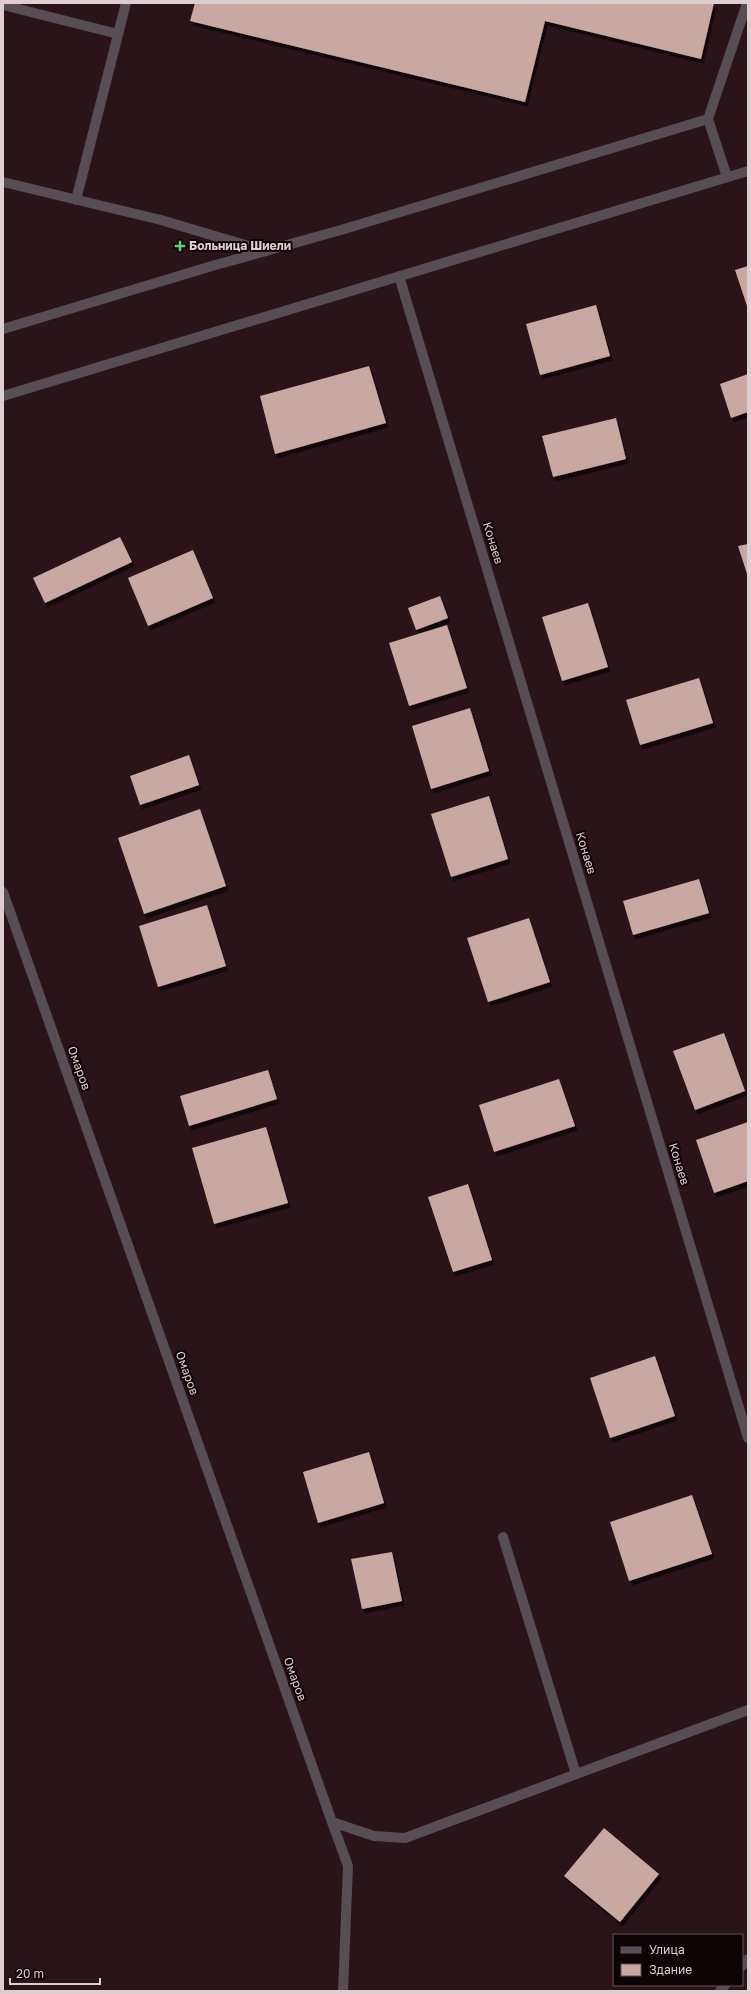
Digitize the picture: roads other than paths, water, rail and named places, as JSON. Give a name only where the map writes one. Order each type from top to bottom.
[{"type":"street","points":[[76,200],[126,3]]},
{"type":"street","points":[[727,177],[708,119],[747,3]]},
{"type":"street","points":[[3,5],[118,34]]},
{"type":"street","points":[[3,329],[265,251],[341,230],[708,119]]},
{"type":"street","points":[[3,396],[748,171]]},
{"type":"street","points":[[3,182],[161,220],[265,251]]},
{"type":"street","name":"Конаев","points":[[399,276],[748,1438]]},
{"type":"street","name":"Омаров","points":[[3,892],[348,1866],[343,1945],[343,1991]]},
{"type":"street","points":[[503,1537],[576,1774]]},
{"type":"street","points":[[332,1822],[374,1836],[405,1838],[748,1710]]},
{"type":"place","name":"Больница Шиели","points":[[180,246]]}]
